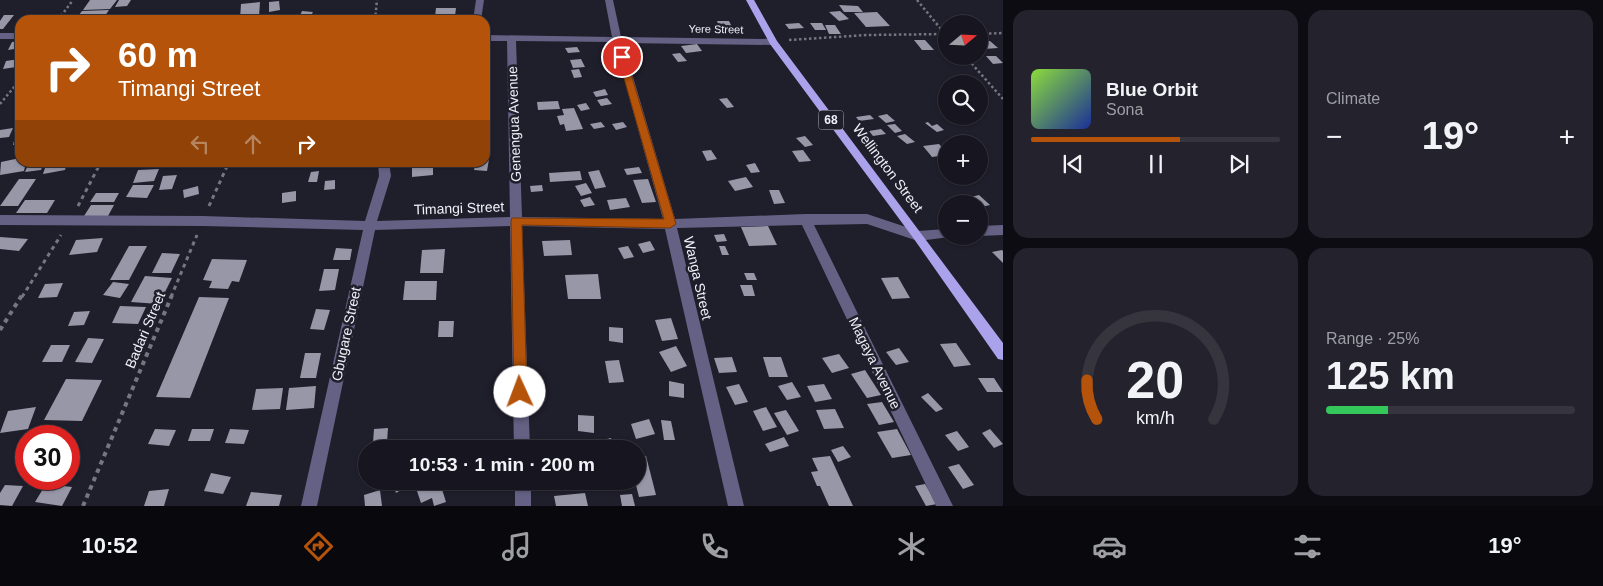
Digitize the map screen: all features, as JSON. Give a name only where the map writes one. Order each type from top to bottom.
[{"type":"main road","name":"Wellington Street","points":[[750,0],[773,42],[918,236],[1003,354]]},
{"type":"street","points":[[478,15],[480,0]]},
{"type":"street","name":"Wanga Street","points":[[609,0],[617,38],[670,224],[736,506]]},
{"type":"street","points":[[0,36],[15,36]]},
{"type":"street","name":"Yere Street","points":[[490,38],[617,38],[773,42]]},
{"type":"street","name":"Genengua Avenue","points":[[512,39],[522,440]]},
{"type":"street","name":"Gbugare Street","points":[[309,506],[370,226],[385,176],[384,167]]},
{"type":"street","name":"Timangi Street","points":[[0,220],[203,221],[370,226],[516,221],[670,224],[805,219],[867,219],[918,236],[938,235]]},
{"type":"street","name":"Magaya Avenue","points":[[805,219],[946,506]]},
{"type":"street","points":[[988,231],[1003,230]]},
{"type":"street","points":[[523,490],[523,506]]},
{"type":"path","points":[[62,15],[74,0]]},
{"type":"path","points":[[376,15],[377,0]]},
{"type":"path","points":[[917,0],[938,25]]},
{"type":"path","points":[[773,42],[866,35],[938,34]]},
{"type":"path","points":[[988,34],[1003,34]]},
{"type":"path","points":[[973,65],[1003,98]]},
{"type":"path","points":[[0,104],[15,86]]},
{"type":"path","points":[[0,330],[71,220],[98,167]]},
{"type":"path","name":"Badari Street","points":[[82,506],[227,167]]},
{"type":"building","points":[[90,0],[117,0],[110,9],[83,10]]},
{"type":"building","points":[[119,0],[131,0],[127,6],[115,7]]},
{"type":"building","points":[[279,1],[280,10],[269,12],[269,2]]},
{"type":"building","points":[[260,2],[259,15],[240,15],[241,4]]},
{"type":"building","points":[[839,5],[858,6],[863,12],[844,12]]},
{"type":"building","points":[[436,8],[456,8],[455,15],[435,15]]},
{"type":"building","points":[[109,10],[106,15],[79,15],[82,11]]},
{"type":"building","points":[[302,11],[313,12],[311,15],[300,15]]},
{"type":"building","points":[[840,11],[849,19],[839,21],[829,12]]},
{"type":"building","points":[[877,12],[890,26],[866,27],[854,13]]},
{"type":"building","points":[[4,15],[14,15],[3,29],[0,29],[0,21]]},
{"type":"building","points":[[717,21],[729,21],[732,27],[719,27]]},
{"type":"building","points":[[799,23],[804,28],[789,29],[785,24]]},
{"type":"building","points":[[810,23],[822,23],[826,30],[815,30]]},
{"type":"building","points":[[825,25],[835,25],[841,34],[829,34]]},
{"type":"building","points":[[914,40],[925,40],[934,50],[922,50]]},
{"type":"building","points":[[988,41],[990,41],[998,48],[988,49]]},
{"type":"building","points":[[12,42],[15,42],[15,49],[8,50]]},
{"type":"building","points":[[697,44],[702,51],[686,53],[681,46]]},
{"type":"building","points":[[577,47],[580,52],[568,53],[565,48]]},
{"type":"building","points":[[680,53],[687,61],[678,62],[672,54]]},
{"type":"building","points":[[988,56],[996,56],[1003,63],[993,64]]},
{"type":"building","points":[[581,59],[585,67],[573,68],[570,60]]},
{"type":"building","points":[[15,60],[15,67],[3,69],[6,61]]},
{"type":"building","points":[[579,69],[582,77],[574,78],[571,70]]},
{"type":"building","points":[[605,89],[608,95],[596,97],[593,92]]},
{"type":"building","points":[[607,98],[612,104],[601,106],[597,100]]},
{"type":"building","points":[[727,98],[734,107],[727,108],[719,99]]},
{"type":"building","points":[[558,101],[560,109],[538,110],[537,102]]},
{"type":"building","points":[[586,103],[590,109],[581,111],[577,105]]},
{"type":"building","points":[[574,108],[583,129],[566,131],[564,124],[560,125],[557,116],[564,115],[562,109]]},
{"type":"building","points":[[887,114],[895,121],[886,123],[878,116]]},
{"type":"building","points":[[870,115],[874,119],[859,121],[856,117]]},
{"type":"building","points":[[601,122],[605,127],[594,129],[590,124]]},
{"type":"building","points":[[623,122],[627,127],[616,130],[612,124]]},
{"type":"building","points":[[928,122],[932,126],[937,124],[944,130],[937,132],[925,123]]},
{"type":"building","points":[[895,124],[902,131],[895,133],[887,125]]},
{"type":"building","points":[[13,128],[9,137],[0,138],[0,130]]},
{"type":"building","points":[[881,129],[886,134],[873,136],[869,131]]},
{"type":"building","points":[[905,134],[915,142],[907,144],[897,136]]},
{"type":"building","points":[[805,136],[813,145],[805,147],[796,138]]},
{"type":"building","points":[[938,144],[938,156],[932,157],[923,146]]},
{"type":"building","points":[[711,150],[717,159],[707,161],[702,151]]},
{"type":"building","points":[[803,150],[811,161],[799,162],[792,151]]},
{"type":"building","points":[[15,159],[15,167],[25,167],[24,171],[0,175],[1,162]]},
{"type":"building","points":[[755,163],[760,172],[751,173],[746,165]]},
{"type":"building","points":[[27,167],[42,167],[41,170],[25,172]]},
{"type":"building","points":[[45,167],[66,167],[65,170],[43,174]]},
{"type":"building","points":[[433,167],[433,175],[412,177],[412,168]]},
{"type":"building","points":[[475,167],[488,167],[487,171],[474,170]]},
{"type":"building","points":[[639,167],[642,173],[627,175],[624,169]]},
{"type":"building","points":[[159,169],[154,181],[133,183],[138,170]]},
{"type":"building","points":[[599,170],[606,187],[595,189],[588,172]]},
{"type":"building","points":[[319,171],[317,182],[308,182],[311,172]]},
{"type":"building","points":[[580,171],[582,180],[550,182],[549,173]]},
{"type":"building","points":[[177,175],[172,189],[159,190],[163,176]]},
{"type":"building","points":[[746,177],[753,187],[735,191],[728,181]]},
{"type":"building","points":[[19,179],[36,179],[18,206],[0,206]]},
{"type":"building","points":[[648,179],[656,202],[642,203],[633,180]]},
{"type":"building","points":[[335,180],[335,189],[324,190],[325,181]]},
{"type":"building","points":[[586,183],[592,193],[581,196],[575,186]]},
{"type":"building","points":[[133,185],[154,185],[147,198],[126,197]]},
{"type":"building","points":[[542,185],[543,191],[531,192],[530,186]]},
{"type":"building","points":[[198,186],[199,194],[184,198],[183,190]]},
{"type":"building","points":[[769,190],[779,190],[785,203],[774,204]]},
{"type":"building","points":[[296,191],[296,201],[282,203],[282,193]]},
{"type":"building","points":[[96,193],[119,193],[114,202],[90,202]]},
{"type":"building","points":[[590,197],[595,205],[584,207],[580,200]]},
{"type":"building","points":[[626,198],[630,207],[610,210],[607,200]]},
{"type":"building","points":[[25,200],[55,200],[47,213],[16,213]]},
{"type":"building","points":[[91,205],[114,205],[108,216],[84,216]]},
{"type":"building","points":[[768,226],[777,245],[749,246],[741,227]]},
{"type":"building","points":[[724,234],[727,241],[717,242],[714,235]]},
{"type":"building","points":[[0,237],[28,239],[19,251],[0,249]]},
{"type":"building","points":[[103,238],[97,252],[69,255],[76,240]]},
{"type":"building","points":[[570,240],[572,255],[544,256],[542,241]]},
{"type":"building","points":[[650,241],[655,250],[643,253],[638,244]]},
{"type":"building","points":[[129,246],[147,246],[129,280],[110,280]]},
{"type":"building","points":[[628,246],[634,257],[624,259],[618,248]]},
{"type":"building","points":[[719,246],[725,246],[729,255],[722,255]]},
{"type":"building","points":[[336,248],[352,249],[350,260],[333,260]]},
{"type":"building","points":[[445,249],[443,273],[420,273],[422,250]]},
{"type":"building","points":[[1003,251],[1003,263],[992,252]]},
{"type":"building","points":[[162,253],[180,254],[171,273],[152,273]]},
{"type":"building","points":[[212,259],[247,260],[239,282],[232,281],[228,289],[209,288],[212,281],[203,280]]},
{"type":"building","points":[[324,269],[339,269],[335,290],[319,291]]},
{"type":"building","points":[[744,273],[754,273],[757,280],[747,280]]},
{"type":"building","points":[[598,274],[601,299],[568,299],[565,275]]},
{"type":"building","points":[[145,276],[172,278],[159,304],[131,302]]},
{"type":"building","points":[[898,277],[910,298],[892,299],[881,278]]},
{"type":"building","points":[[405,281],[437,281],[436,300],[403,300]]},
{"type":"building","points":[[113,282],[129,284],[120,298],[103,295]]},
{"type":"building","points":[[63,283],[57,297],[38,298],[45,284]]},
{"type":"building","points":[[740,285],[752,285],[755,296],[744,296]]},
{"type":"building","points":[[199,297],[229,298],[190,398],[156,397]]},
{"type":"building","points":[[120,306],[146,307],[138,324],[112,323]]},
{"type":"building","points":[[316,309],[330,310],[324,330],[310,329]]},
{"type":"building","points":[[90,311],[84,325],[68,326],[74,312]]},
{"type":"building","points":[[671,318],[678,339],[662,341],[655,320]]},
{"type":"building","points":[[439,321],[454,321],[453,337],[438,337]]},
{"type":"building","points":[[609,327],[623,328],[623,343],[609,341]]},
{"type":"building","points":[[88,338],[104,339],[92,363],[75,362]]},
{"type":"building","points":[[956,343],[971,365],[954,367],[940,344]]},
{"type":"building","points":[[51,345],[70,345],[62,362],[42,362]]},
{"type":"building","points":[[676,346],[687,366],[671,372],[659,352]]},
{"type":"building","points":[[899,348],[909,362],[896,365],[886,352]]},
{"type":"building","points":[[305,353],[321,353],[316,378],[300,378]]},
{"type":"building","points":[[839,354],[849,368],[832,373],[822,358]]},
{"type":"building","points":[[732,357],[737,372],[719,373],[714,358]]},
{"type":"building","points":[[763,357],[781,357],[788,377],[769,377]]},
{"type":"building","points":[[619,360],[624,382],[609,383],[605,361]]},
{"type":"building","points":[[865,370],[881,395],[867,398],[851,374]]},
{"type":"building","points":[[978,378],[994,378],[1003,392],[987,392]]},
{"type":"building","points":[[66,379],[102,380],[82,421],[44,420]]},
{"type":"building","points":[[669,381],[684,384],[684,398],[669,396]]},
{"type":"building","points":[[792,382],[801,397],[787,400],[778,386]]},
{"type":"building","points":[[739,384],[748,402],[735,405],[726,387]]},
{"type":"building","points":[[824,384],[832,399],[815,402],[807,386]]},
{"type":"building","points":[[316,386],[314,408],[286,410],[289,388]]},
{"type":"building","points":[[283,388],[280,409],[252,410],[256,389]]},
{"type":"building","points":[[928,393],[943,409],[936,412],[921,397]]},
{"type":"building","points":[[882,402],[894,422],[879,425],[867,404]]},
{"type":"building","points":[[36,407],[29,425],[15,425],[15,431],[0,433],[8,411]]},
{"type":"building","points":[[766,407],[777,427],[763,431],[753,411]]},
{"type":"building","points":[[835,409],[844,428],[824,429],[816,410]]},
{"type":"building","points":[[786,410],[799,431],[787,435],[774,413]]},
{"type":"building","points":[[578,415],[594,416],[594,433],[578,431]]},
{"type":"building","points":[[649,419],[655,434],[636,439],[631,424]]},
{"type":"building","points":[[661,420],[671,421],[675,440],[664,440]]},
{"type":"building","points":[[388,428],[387,440],[373,440],[374,429]]},
{"type":"building","points":[[155,429],[176,430],[169,446],[148,444]]},
{"type":"building","points":[[192,429],[214,429],[210,441],[188,441]]},
{"type":"building","points":[[230,429],[249,430],[244,444],[225,443]]},
{"type":"building","points":[[897,429],[911,455],[892,458],[877,432]]},
{"type":"building","points":[[990,429],[1003,444],[994,448],[982,433]]},
{"type":"building","points":[[957,431],[969,447],[958,451],[945,435]]},
{"type":"building","points":[[784,437],[789,446],[770,452],[765,444]]},
{"type":"building","points":[[843,446],[851,457],[838,462],[831,450]]},
{"type":"building","points":[[646,456],[656,495],[639,497],[637,490],[646,490]]},
{"type":"building","points":[[830,456],[853,506],[829,506],[820,486],[817,486],[811,472],[818,471],[812,458]]},
{"type":"building","points":[[959,464],[974,485],[963,489],[948,467]]},
{"type":"building","points":[[211,473],[231,477],[223,494],[204,491]]},
{"type":"building","points":[[925,484],[937,504],[926,506],[915,486]]},
{"type":"building","points":[[5,485],[15,486],[15,490],[21,490],[12,506],[0,505],[0,493]]},
{"type":"building","points":[[169,489],[164,506],[144,506],[149,491]]},
{"type":"building","points":[[42,490],[70,490],[62,506],[35,502]]},
{"type":"building","points":[[380,490],[382,506],[365,506],[364,495]]},
{"type":"building","points":[[417,490],[442,490],[446,502],[434,506],[432,498],[421,503]]},
{"type":"building","points":[[251,492],[282,495],[279,506],[246,506]]},
{"type":"building","points":[[585,493],[588,506],[556,506],[554,496]]},
{"type":"building","points":[[632,494],[635,506],[622,506],[620,495]]},
{"type":"route","points":[[520,392],[516,221],[670,224],[622,57]]}]
